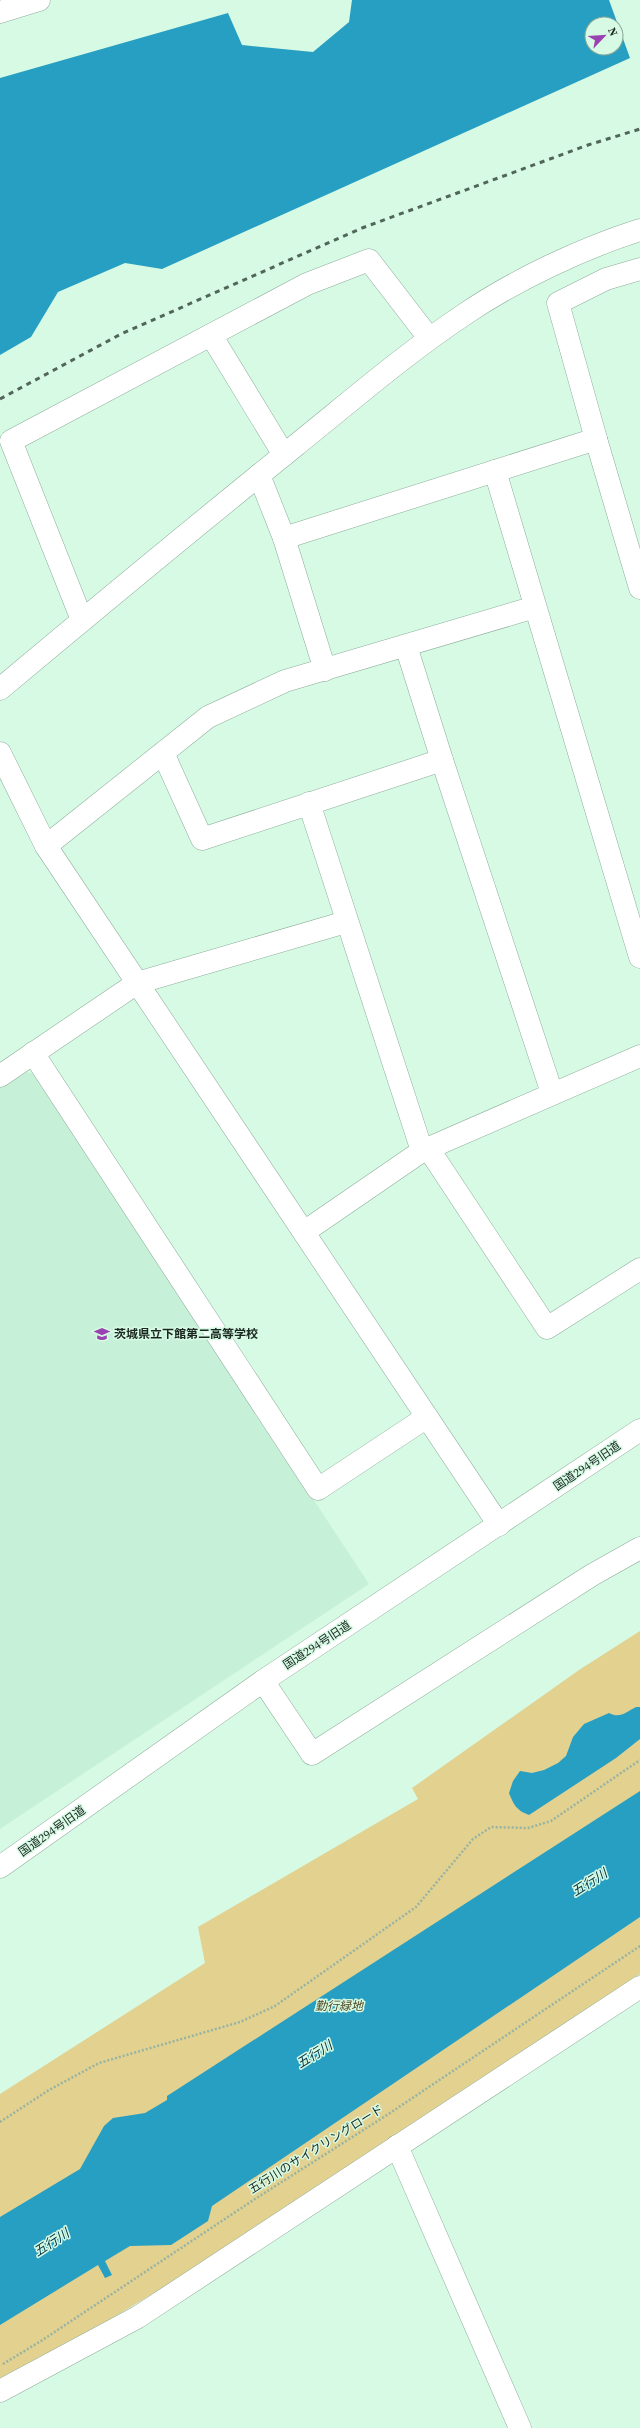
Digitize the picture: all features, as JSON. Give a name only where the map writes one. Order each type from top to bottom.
[{"type":"main road","points":[[0,12],[39,0]]},
{"type":"main road","points":[[0,688],[259,475],[429,338],[467,312],[512,286],[566,259],[614,238],[640,230]]},
{"type":"main road","points":[[82,620],[11,441],[307,284],[369,260],[429,338]]},
{"type":"main road","points":[[640,269],[606,279],[558,303],[640,588]]},
{"type":"main road","points":[[211,335],[284,455]]},
{"type":"main road","points":[[284,538],[596,439]]},
{"type":"main road","points":[[495,471],[640,957]]},
{"type":"main road","points":[[259,475],[284,538],[324,670]]},
{"type":"main road","points":[[46,846],[208,717],[285,681],[535,607]]},
{"type":"main road","points":[[406,646],[552,1093]]},
{"type":"main road","points":[[163,753],[202,839],[309,802],[442,760]]},
{"type":"main road","points":[[0,754],[46,846],[499,1525]]},
{"type":"main road","points":[[309,802],[346,922],[425,1150],[548,1328],[640,1269]]},
{"type":"main road","points":[[0,1076],[136,983],[346,922]]},
{"type":"main road","points":[[33,1053],[318,1489],[427,1417]]},
{"type":"main road","points":[[304,1232],[425,1150],[552,1093],[640,1056]]},
{"type":"main road","name":"国道294号旧道","points":[[0,1867],[263,1681],[640,1430]]},
{"type":"main road","points":[[263,1681],[312,1754],[585,1579],[640,1548]]},
{"type":"main road","points":[[0,2391],[138,2317],[640,1987]]},
{"type":"main road","points":[[398,2146],[520,2428]]},
{"type":"path","points":[[0,2122],[49,2090],[99,2063],[240,2022],[275,2006],[416,1907],[474,1839],[491,1827],[528,1828],[550,1821],[640,1760]]},
{"type":"path","name":"五行川のサイクリングロード","points":[[0,2366],[41,2342],[254,2199],[387,2115],[640,1946]]},
{"type":"shaded area","name":"茨城県立下館第二高等学校","points":[[19,1072],[33,1073],[369,1584],[0,1829],[0,1084]]},
{"type":"green space","name":"勤行緑地","points":[[640,1631],[640,1974],[164,2287],[84,2335],[0,2380],[0,2094],[205,1963],[198,1927],[418,1799],[412,1788],[579,1670]]},
{"type":"water","points":[[352,0],[609,0],[615,16],[584,16],[584,56],[624,56],[624,41],[630,58],[162,269],[125,263],[58,292],[31,337],[0,355],[0,78],[228,13],[242,45],[313,52],[349,22]]},
{"type":"water","points":[[636,1707],[640,1707],[640,1739],[616,1758],[529,1815],[516,1807],[509,1793],[513,1781],[520,1771],[532,1773],[544,1770],[558,1763],[566,1756],[573,1737],[584,1724],[609,1713],[613,1715],[620,1715]]},
{"type":"water","name":"五行川","points":[[640,1791],[640,1917],[212,2206],[208,2221],[171,2245],[130,2246],[105,2261],[112,2275],[105,2278],[98,2265],[0,2325],[0,2217],[80,2169],[104,2126],[113,2118],[145,2113],[167,2100],[167,2096]]},
{"type":"railway","points":[[0,399],[121,334],[362,228],[588,145],[640,129]]},
{"type":"place","name":"茨城県立下館第二高等学校","points":[[102,1334]]}]
